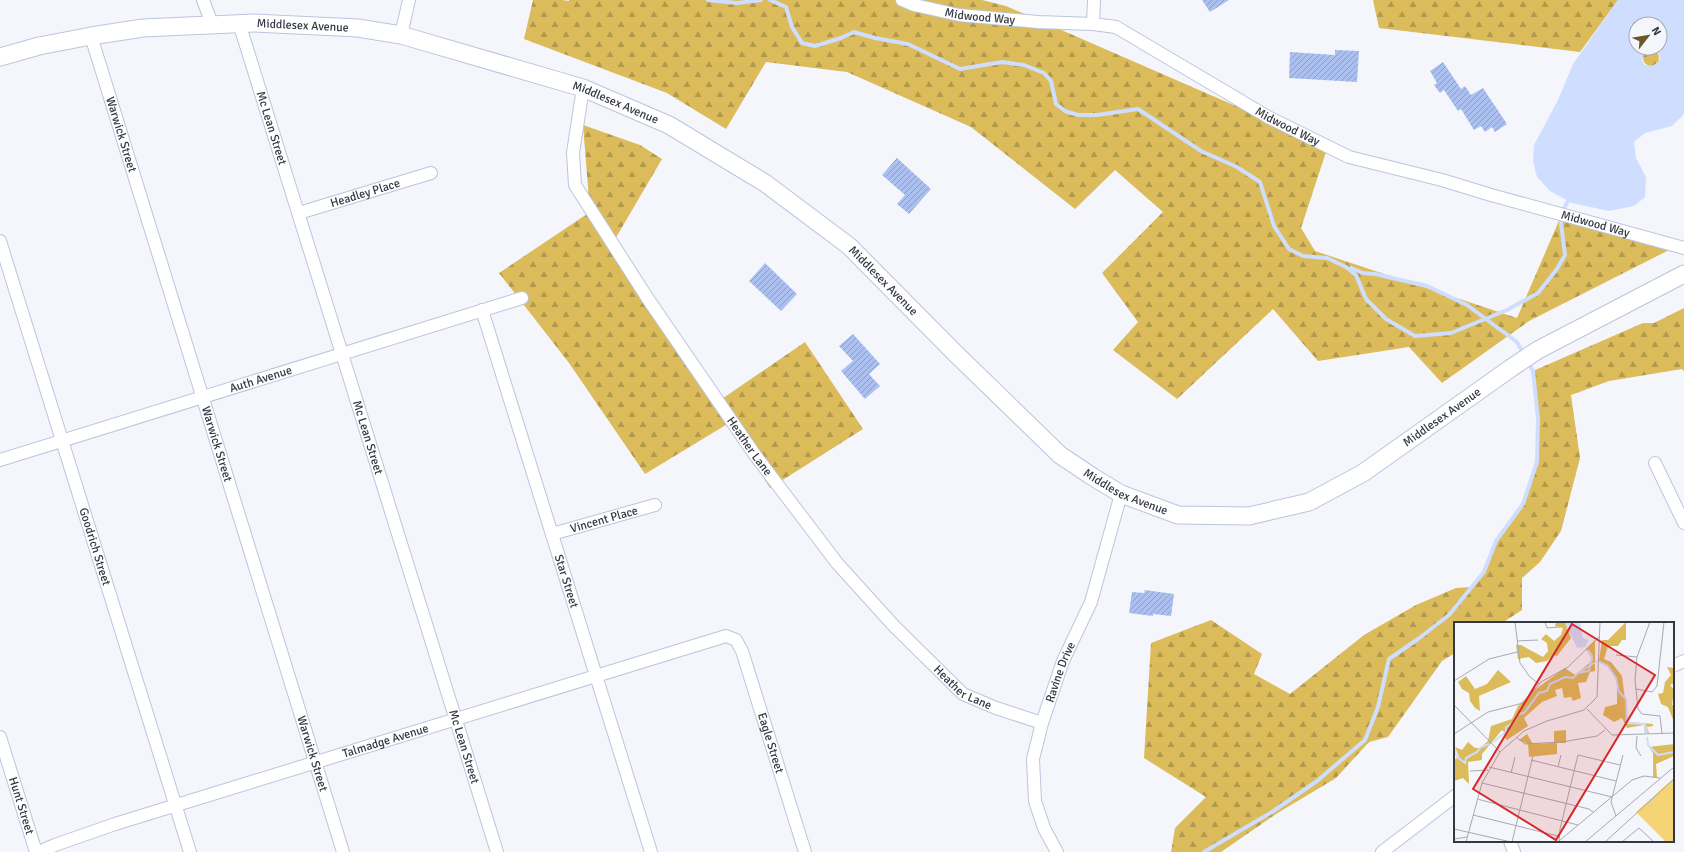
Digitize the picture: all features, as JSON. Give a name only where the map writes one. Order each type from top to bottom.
[{"type":"street","points":[[203,0],[212,24]]},
{"type":"street","points":[[401,35],[409,0]]},
{"type":"street","name":"Midwood Way","points":[[902,0],[914,5],[959,15],[1038,22],[1116,26],[1268,117],[1349,157],[1442,180],[1684,248]]},
{"type":"street","points":[[1093,24],[1094,0]]},
{"type":"street","name":"Middlesex Avenue","points":[[0,57],[39,46],[143,28],[239,23],[358,28],[401,35],[583,88],[669,125],[765,183],[848,246],[949,348],[1060,455],[1121,494],[1178,515],[1249,516],[1308,502],[1363,474],[1538,350],[1684,274]]},
{"type":"street","name":"Mc Lean Street","points":[[239,23],[497,852]]},
{"type":"street","name":"Warwick Street","points":[[91,36],[343,852]]},
{"type":"street","name":"Heather Lane","points":[[583,88],[573,153],[575,185],[648,299],[755,455],[837,563],[894,626],[963,694],[996,708],[1042,723]]},
{"type":"street","name":"Headley Place","points":[[298,213],[431,173]]},
{"type":"street","name":"Goodrich Street","points":[[0,241],[190,852]]},
{"type":"street","name":"Auth Avenue","points":[[0,460],[522,298]]},
{"type":"street","name":"Star Street","points":[[482,310],[651,852]]},
{"type":"street","points":[[1656,463],[1684,523]]},
{"type":"street","name":"Ravine Drive","points":[[1057,852],[1044,828],[1035,801],[1033,759],[1042,723],[1063,661],[1091,602],[1121,494]]},
{"type":"street","name":"Vincent Place","points":[[552,534],[655,505]]},
{"type":"street","name":"Talmadge Avenue","points":[[37,852],[97,830],[175,805],[596,674],[721,636],[733,637]]},
{"type":"street","name":"Eagle Street","points":[[733,637],[742,651],[805,852]]},
{"type":"street","points":[[1674,665],[1684,660]]},
{"type":"street","name":"Hunt Street","points":[[0,737],[37,852]]},
{"type":"street","points":[[1382,852],[1454,797]]},
{"type":"street","points":[[1510,842],[1514,852]]},
{"type":"green space","points":[[533,0],[982,0],[1006,6],[1328,146],[1301,228],[1315,251],[1517,318],[1561,216],[1671,249],[1529,321],[1442,383],[1409,347],[1318,361],[1273,309],[1177,399],[1113,350],[1138,322],[1102,273],[1163,212],[1115,170],[1075,209],[971,127],[847,72],[766,62],[726,129],[667,93],[524,39]]},
{"type":"green space","points":[[1373,0],[1618,0],[1580,52],[1379,28]]},
{"type":"green space","points":[[1643,56],[1659,56],[1659,61],[1654,66],[1648,66],[1643,61]]},
{"type":"green space","points":[[583,125],[640,145],[662,159],[611,246],[716,403],[805,342],[863,429],[770,488],[729,423],[645,474],[569,363],[499,273],[590,212]]},
{"type":"green space","points":[[1684,308],[1684,371],[1682,369],[1609,381],[1571,395],[1580,458],[1561,531],[1540,562],[1522,578],[1522,610],[1504,622],[1454,622],[1454,654],[1442,661],[1388,737],[1369,742],[1336,778],[1276,814],[1221,852],[1171,852],[1175,828],[1206,797],[1144,758],[1151,643],[1211,620],[1262,654],[1254,674],[1290,694],[1364,635],[1416,605],[1456,588],[1472,587],[1484,572],[1496,541],[1523,504],[1537,462],[1538,419],[1533,371],[1643,323],[1654,323]]},
{"type":"water","points":[[1618,0],[1684,0],[1684,114],[1672,126],[1645,133],[1634,142],[1636,158],[1646,177],[1645,197],[1634,206],[1609,211],[1572,203],[1550,191],[1537,177],[1533,161],[1534,145],[1558,100],[1573,64]]},
{"type":"building","points":[[1202,0],[1229,0],[1210,12]]},
{"type":"building","points":[[1335,50],[1359,51],[1357,82],[1289,78],[1290,52],[1335,55]]},
{"type":"building","points":[[1443,62],[1461,89],[1465,86],[1471,95],[1483,88],[1507,124],[1495,132],[1492,127],[1485,132],[1481,126],[1474,130],[1461,109],[1458,111],[1444,90],[1440,93],[1434,85],[1437,83],[1430,71]]},
{"type":"building","points":[[897,158],[931,189],[909,214],[897,204],[905,195],[882,175]]},
{"type":"building","points":[[765,263],[797,294],[781,311],[749,281]]},
{"type":"building","points":[[853,334],[880,364],[869,374],[880,386],[865,399],[841,371],[853,361],[839,346]]},
{"type":"building","points":[[1145,590],[1174,594],[1171,616],[1153,614],[1153,616],[1129,613],[1132,592],[1144,593]]},
{"type":"waterway","points":[[708,0],[737,3],[761,0]]},
{"type":"waterway","points":[[770,0],[786,7],[792,27],[802,43],[815,46],[841,38],[854,32],[875,38],[908,44],[960,69],[1002,62],[1024,65],[1044,73],[1051,81],[1056,104],[1065,111],[1078,115],[1097,115],[1138,109],[1201,151],[1237,167],[1260,182],[1274,226],[1289,249],[1303,256],[1327,258],[1346,267],[1356,275],[1366,299],[1386,319],[1415,336],[1451,333],[1507,310],[1538,293],[1557,269],[1565,255],[1561,223],[1563,210],[1568,201]]},
{"type":"waterway","points":[[1351,268],[1363,273],[1375,274],[1427,286],[1467,305],[1517,342],[1524,355]]},
{"type":"waterway","points":[[1204,852],[1272,812],[1317,781],[1365,740],[1378,707],[1389,659],[1449,615],[1484,572],[1496,541],[1523,504],[1537,462],[1538,419],[1533,371],[1528,362]]}]
